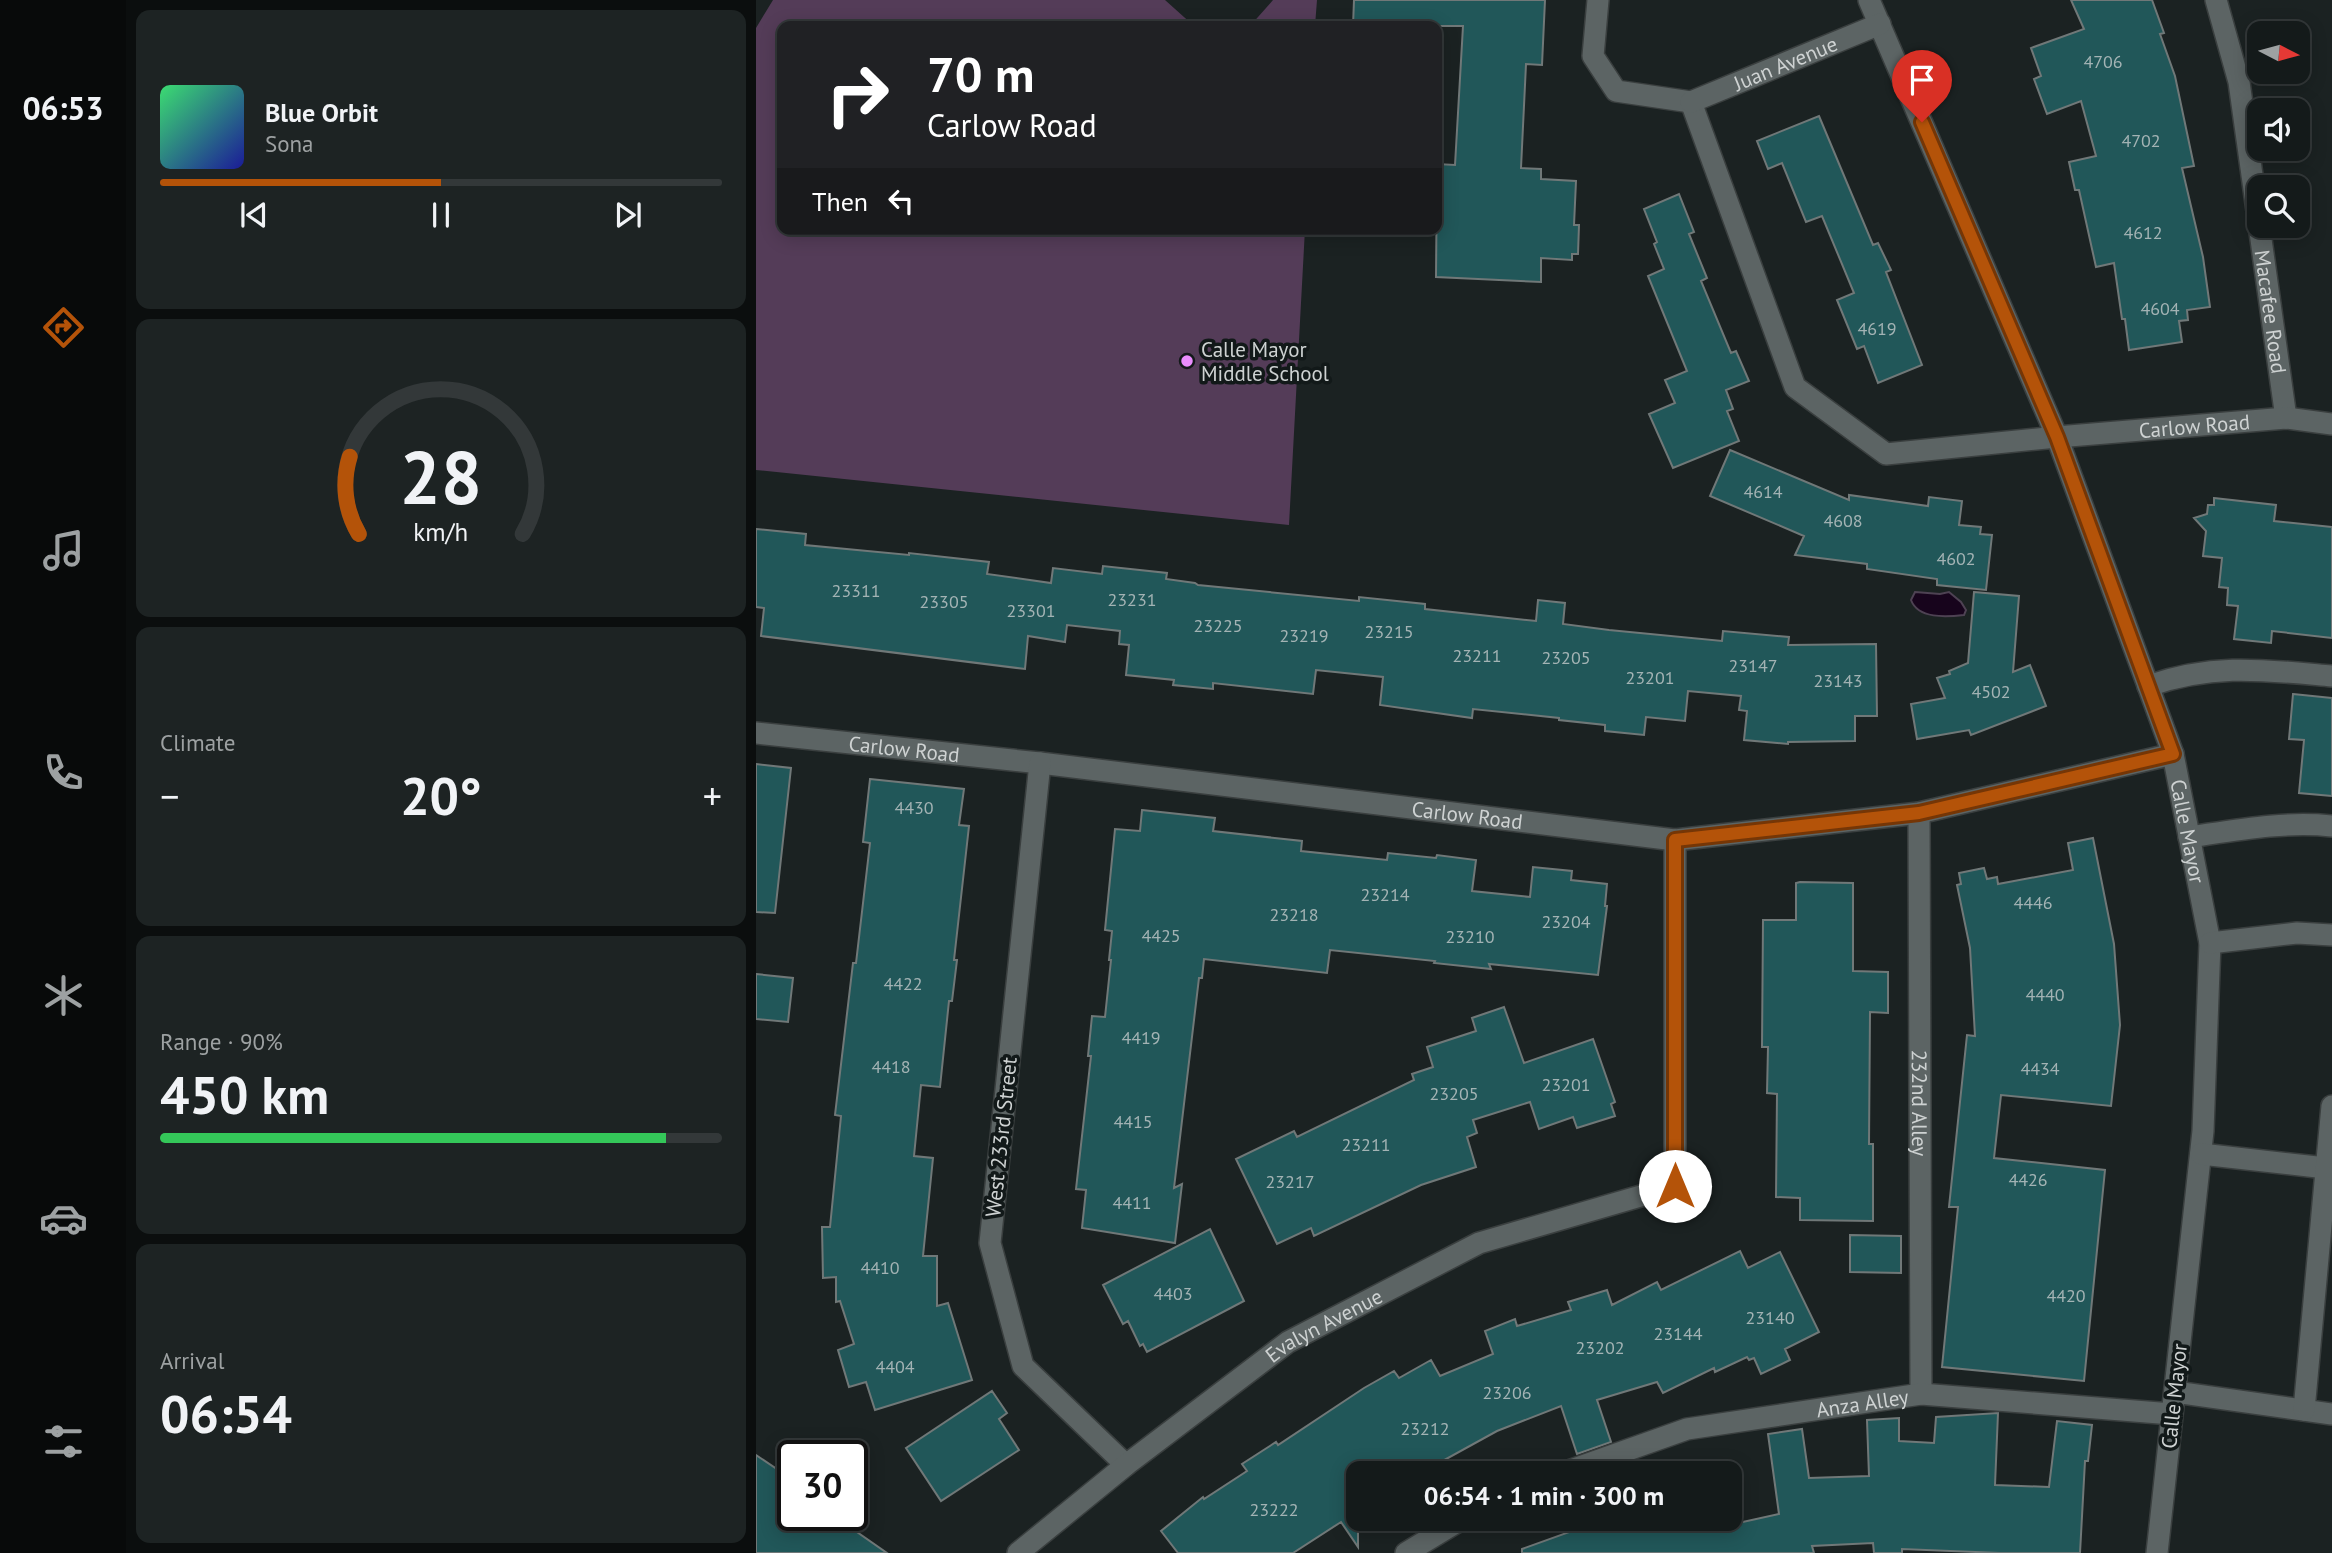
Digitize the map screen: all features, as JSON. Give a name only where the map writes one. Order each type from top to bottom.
[{"type":"street","points":[[1598,0],[1593,56],[1616,90],[1691,102]]},
{"type":"street","name":"Calle Mayor","points":[[1869,0],[2057,437],[2173,754],[2210,943],[2201,1154],[2157,1553]]},
{"type":"street","name":"Macafee Road","points":[[2216,0],[2239,82],[2286,418]]},
{"type":"street","name":"Juan Avenue","points":[[1691,102],[1880,24]]},
{"type":"street","name":"Carlow Road","points":[[1691,102],[1795,387],[1886,454],[2286,418],[2332,424]]},
{"type":"street","points":[[2148,686],[2205,671],[2248,668],[2332,676]]},
{"type":"street","name":"Carlow Road","points":[[756,733],[1040,763],[1675,840],[1919,813],[2173,754]]},
{"type":"street","name":"West 233rd Street","points":[[1040,763],[990,1244],[1023,1366],[1126,1465]]},
{"type":"street","name":"232nd Alley","points":[[1919,813],[1922,1394]]},
{"type":"street","points":[[2189,837],[2267,825],[2332,826]]},
{"type":"street","name":"Evalyn Avenue","points":[[1018,1553],[1126,1465],[1288,1342],[1479,1243],[1675,1186],[1675,840]]},
{"type":"street","points":[[2210,943],[2297,933],[2332,935]]},
{"type":"street","points":[[2304,1410],[2332,1106]]},
{"type":"street","points":[[2201,1154],[2326,1168]]},
{"type":"street","points":[[2175,1392],[2332,1415]]},
{"type":"street","name":"Anza Alley","points":[[1597,1461],[1687,1429],[1922,1394],[2172,1414]]},
{"type":"street","points":[[1405,1553],[1442,1531]]},
{"type":"shaded area","points":[[773,0],[1165,0],[1188,21],[777,21],[777,235],[1305,235],[1289,525],[756,470],[756,28]]},
{"type":"shaded area","points":[[1273,0],[1317,0],[1315,21],[1254,21]]},
{"type":"shaded area","points":[[1915,592],[1949,592],[1961,602],[1966,610],[1964,615],[1926,614],[1911,600]]},
{"type":"building","points":[[1354,0],[1545,0],[1542,65],[1526,64],[1521,168],[1541,169],[1541,179],[1576,181],[1574,225],[1579,225],[1578,254],[1572,254],[1572,260],[1541,258],[1541,282],[1436,277],[1436,235],[1442,235],[1442,164],[1455,165],[1463,26],[1442,26],[1442,21],[1353,21]]},
{"type":"building","points":[[2071,0],[2152,0],[2164,33],[2160,34],[2175,76],[2194,166],[2182,168],[2203,257],[2210,307],[2187,310],[2188,320],[2179,321],[2182,342],[2129,350],[2114,263],[2096,267],[2079,190],[2075,190],[2069,162],[2096,156],[2081,101],[2047,114],[2034,79],[2041,76],[2031,48],[2084,29]]},
{"type":"building","points":[[1819,116],[1873,245],[1878,243],[1891,270],[1886,272],[1922,365],[1878,383],[1864,346],[1857,349],[1837,300],[1854,293],[1822,216],[1806,222],[1782,163],[1768,169],[1757,141]]},
{"type":"building","points":[[1679,194],[1694,232],[1689,234],[1707,278],[1701,281],[1731,353],[1736,351],[1749,381],[1726,390],[1733,409],[1727,411],[1739,441],[1673,468],[1649,414],[1675,403],[1665,380],[1687,371],[1648,276],[1664,269],[1644,209]]},
{"type":"building","points":[[1730,450],[1849,500],[1849,495],[1928,506],[1929,497],[1962,501],[1959,525],[1981,527],[1980,534],[1992,535],[1986,590],[1937,585],[1937,579],[1867,569],[1867,564],[1795,555],[1804,536],[1710,496]]},
{"type":"building","points":[[2214,498],[2276,505],[2274,521],[2332,527],[2332,638],[2272,631],[2271,643],[2234,639],[2238,606],[2227,605],[2228,588],[2219,587],[2222,558],[2203,556],[2206,531],[2194,518],[2207,514],[2208,505],[2214,505]]},
{"type":"building","points":[[756,529],[806,534],[805,545],[989,562],[987,574],[1051,583],[1053,568],[1102,574],[1103,566],[1167,573],[1166,579],[1198,585],[1359,601],[1359,597],[1425,604],[1425,609],[1536,621],[1538,600],[1565,603],[1563,624],[1609,630],[1722,641],[1723,631],[1789,637],[1788,645],[1876,644],[1877,716],[1855,716],[1855,741],[1788,744],[1744,740],[1747,711],[1739,710],[1741,696],[1688,691],[1685,721],[1646,717],[1644,735],[1605,731],[1605,725],[1559,718],[1473,709],[1472,718],[1380,705],[1383,677],[1316,670],[1313,694],[1213,683],[1213,689],[1173,685],[1174,680],[1126,675],[1129,645],[1119,644],[1120,631],[1067,625],[1065,642],[1028,636],[1025,669],[761,636],[764,608],[756,607]]},
{"type":"building","points":[[1974,592],[2019,596],[2013,672],[2030,665],[2046,706],[1971,735],[1969,730],[1917,739],[1911,704],[1945,698],[1937,678],[1968,663]]},
{"type":"building","points":[[2293,694],[2332,698],[2332,796],[2299,793],[2304,740],[2289,739]]},
{"type":"building","points":[[756,764],[791,768],[775,913],[756,912]]},
{"type":"building","points":[[870,779],[964,789],[959,825],[969,826],[954,960],[957,960],[952,1001],[949,1001],[940,1087],[921,1085],[914,1156],[933,1158],[923,1256],[937,1256],[937,1306],[948,1303],[972,1380],[875,1410],[866,1382],[849,1387],[838,1350],[854,1344],[840,1301],[836,1302],[836,1277],[823,1278],[822,1227],[830,1227],[841,1116],[835,1115],[870,843],[863,842]]},
{"type":"building","points":[[1142,810],[1215,818],[1213,831],[1302,841],[1301,851],[1387,860],[1388,853],[1476,860],[1472,891],[1530,897],[1533,867],[1572,871],[1571,880],[1607,884],[1607,906],[1598,975],[1489,964],[1491,969],[1330,950],[1327,973],[1204,959],[1202,978],[1199,978],[1174,1188],[1182,1184],[1175,1243],[1082,1228],[1086,1190],[1076,1189],[1091,1056],[1088,1056],[1092,1016],[1105,1017],[1112,931],[1105,930],[1115,829],[1140,831]]},
{"type":"building","points":[[2093,838],[2114,944],[2120,1025],[2111,1106],[2001,1095],[1994,1158],[2105,1170],[2084,1381],[1942,1367],[1958,1207],[1949,1207],[1967,1035],[1975,1036],[1970,948],[1957,885],[1961,884],[1959,873],[1984,868],[1987,879],[1997,877],[1998,884],[2073,870],[2068,843]]},
{"type":"building","points":[[1796,883],[1853,883],[1853,971],[1888,972],[1888,1013],[1870,1012],[1869,1144],[1873,1144],[1873,1221],[1800,1220],[1800,1198],[1776,1197],[1777,1094],[1767,1093],[1768,1047],[1762,1047],[1763,920],[1796,920]]},
{"type":"building","points":[[756,974],[793,978],[788,1022],[756,1019]]},
{"type":"building","points":[[1504,1007],[1524,1063],[1593,1039],[1615,1102],[1611,1104],[1615,1116],[1577,1128],[1573,1117],[1539,1129],[1530,1102],[1473,1120],[1477,1133],[1467,1137],[1476,1167],[1421,1185],[1314,1236],[1311,1228],[1277,1244],[1236,1159],[1294,1131],[1297,1137],[1414,1080],[1412,1074],[1433,1067],[1427,1047],[1476,1031],[1472,1018]]},
{"type":"building","points":[[1210,1229],[1244,1301],[1147,1352],[1143,1344],[1140,1346],[1128,1321],[1123,1324],[1103,1285]]},
{"type":"building","points":[[1850,1235],[1901,1236],[1901,1273],[1850,1272]]},
{"type":"building","points":[[1740,1251],[1748,1268],[1780,1252],[1819,1332],[1785,1349],[1790,1360],[1761,1374],[1754,1358],[1749,1360],[1747,1357],[1715,1372],[1714,1368],[1663,1393],[1657,1382],[1597,1400],[1611,1442],[1577,1454],[1561,1406],[1497,1431],[1443,1461],[1346,1461],[1346,1529],[1341,1522],[1293,1553],[1178,1553],[1161,1531],[1203,1497],[1204,1499],[1247,1471],[1242,1464],[1276,1442],[1278,1445],[1394,1371],[1399,1378],[1431,1360],[1440,1376],[1493,1354],[1485,1331],[1515,1319],[1517,1326],[1571,1310],[1568,1302],[1607,1290],[1612,1305],[1657,1282],[1661,1290]]},
{"type":"building","points":[[992,1391],[1007,1413],[999,1419],[1019,1450],[941,1501],[906,1448]]},
{"type":"building","points":[[1998,1413],[1995,1485],[2049,1487],[2057,1421],[2092,1425],[2088,1461],[2085,1461],[2080,1553],[1902,1549],[1902,1553],[1874,1553],[1873,1543],[1812,1546],[1814,1553],[1522,1553],[1522,1549],[1572,1531],[1742,1531],[1742,1522],[1779,1514],[1768,1434],[1802,1429],[1809,1478],[1869,1476],[1867,1420],[1899,1418],[1899,1441],[1934,1443],[1936,1417]]},
{"type":"building","points":[[756,1455],[777,1469],[777,1531],[855,1531],[887,1553],[756,1553]]},
{"type":"building","points":[[1347,1531],[1358,1531],[1358,1547]]},
{"type":"place","name":"Calle Mayor Middle School","points":[[1187,361]]},
{"type":"route","points":[[1675,1186],[1675,840],[1919,813],[2173,754],[2057,437],[1922,122]]}]
